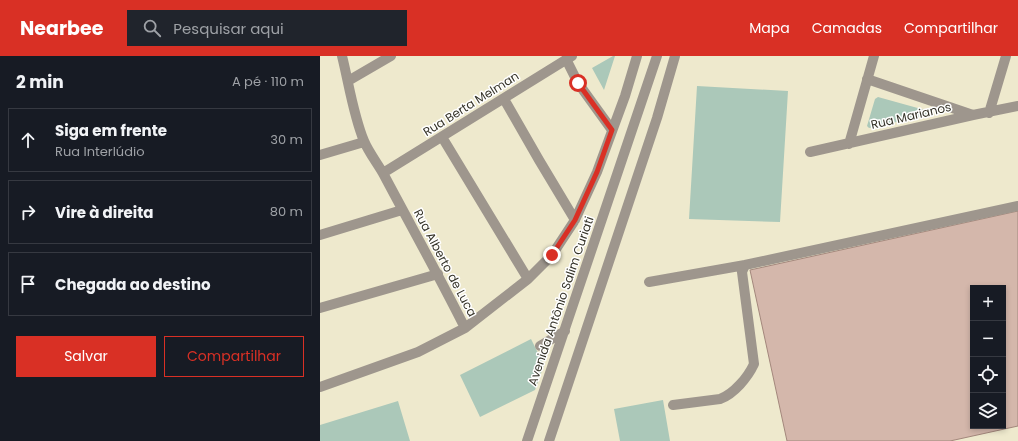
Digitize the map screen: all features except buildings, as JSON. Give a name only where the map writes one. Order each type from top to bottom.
[{"type":"street","name":"Rua Alberto de Luca","points":[[342,56],[352,103],[364,142],[438,274],[465,328]]},
{"type":"street","points":[[348,81],[391,56]]},
{"type":"street","points":[[320,387],[418,352],[465,328],[528,279],[552,255],[575,220],[597,172],[625,96],[637,56]]},
{"type":"street","name":"Avenida Antônio Salim Curiati","points":[[527,441],[657,56]]},
{"type":"street","points":[[549,441],[657,118],[675,56]]},
{"type":"street","points":[[849,144],[866,79],[874,56]]},
{"type":"street","points":[[989,113],[1006,56]]},
{"type":"street","points":[[569,58],[578,83],[612,130]]},
{"type":"street","name":"Rua Berta Melman","points":[[383,174],[569,58]]},
{"type":"street","points":[[866,79],[973,115]]},
{"type":"street","points":[[504,99],[538,160],[575,220]]},
{"type":"street","name":"Rua Marianos","points":[[810,152],[1018,106]]},
{"type":"street","points":[[442,137],[528,279]]},
{"type":"street","points":[[320,155],[364,142]]},
{"type":"street","points":[[649,282],[745,265],[1018,206]]},
{"type":"street","points":[[320,235],[402,210]]},
{"type":"street","points":[[672,406],[720,399],[728,396],[750,373],[754,364],[742,272],[745,265]]},
{"type":"street","points":[[320,308],[438,274]]},
{"type":"street","points":[[540,346],[565,330]]},
{"type":"green space","points":[[615,56],[604,90],[592,68]]},
{"type":"green space","points":[[697,86],[788,91],[780,222],[689,219]]},
{"type":"green space","points":[[878,97],[932,112],[933,114],[869,128],[867,126],[875,99]]},
{"type":"green space","points":[[531,339],[544,365],[535,390],[480,417],[460,375]]},
{"type":"green space","points":[[663,400],[670,441],[620,441],[614,409]]},
{"type":"green space","points":[[398,401],[410,441],[320,441],[320,425]]},
{"type":"route","points":[[552,255],[575,220],[597,172],[612,130],[578,83]]}]
